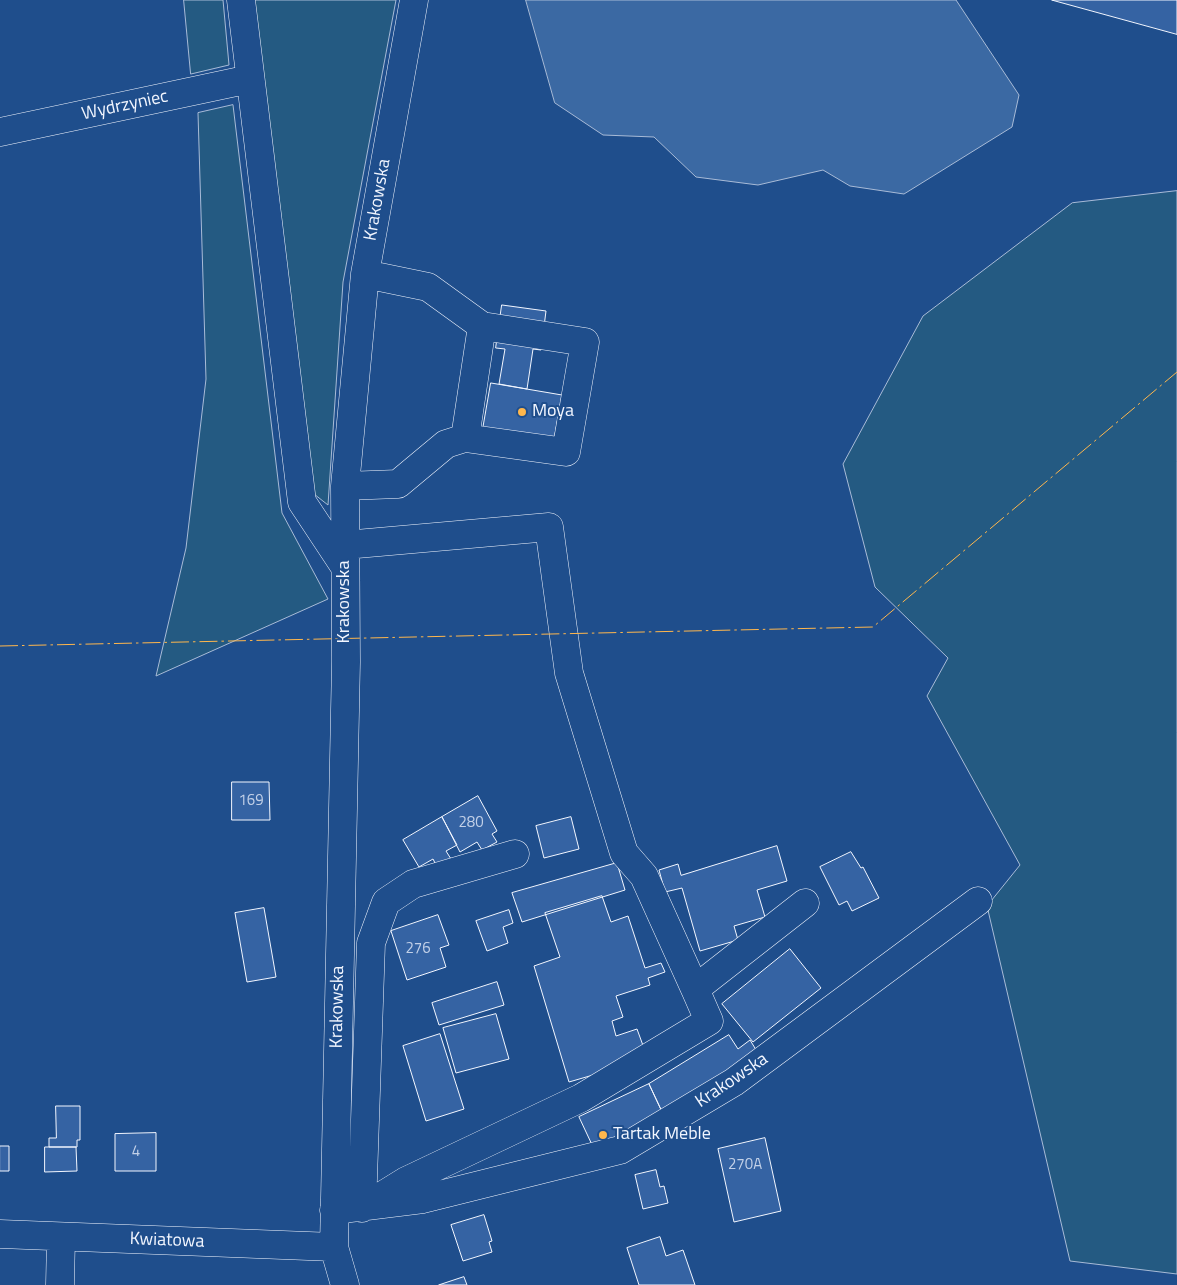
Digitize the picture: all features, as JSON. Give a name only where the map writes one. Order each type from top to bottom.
[{"type":"street","points":[[241,0],[302,502],[345,556],[549,527],[569,673],[624,853],[644,876],[710,1021],[581,1098],[406,1181],[362,1208]]},
{"type":"street","name":"Krakowska","points":[[345,1285],[334,1247],[334,1210],[346,662],[345,486],[365,274],[414,0]]},
{"type":"street","name":"Wydrzyniec","points":[[0,132],[250,79]]},
{"type":"street","points":[[345,486],[398,484],[446,444],[465,438],[566,452],[585,342],[482,326],[428,286],[365,274]]},
{"type":"street","points":[[465,438],[482,326]]},
{"type":"street","points":[[362,1208],[371,943],[386,902],[413,884],[515,854]]},
{"type":"street","name":"Krakowska","points":[[334,1210],[423,1199],[620,1150],[734,1082],[978,901]]},
{"type":"street","points":[[695,989],[805,903]]},
{"type":"street","name":"Kwiatowa","points":[[0,1234],[61,1238],[334,1247]]},
{"type":"street","points":[[60,1285],[61,1238]]},
{"type":"shaded area","points":[[184,0],[223,0],[229,65],[191,74]]},
{"type":"shaded area","points":[[254,0],[396,0],[343,282],[328,505],[314,494]]},
{"type":"shaded area","points":[[526,0],[956,0],[1019,95],[1012,127],[904,194],[850,186],[823,170],[758,185],[696,177],[654,137],[603,135],[555,103]]},
{"type":"shaded area","points":[[233,105],[282,513],[328,599],[156,676],[186,548],[206,379],[198,113]]},
{"type":"shaded area","points":[[1177,191],[1177,1274],[1070,1261],[987,906],[1020,865],[927,696],[948,658],[875,587],[843,464],[923,316],[1072,203]]},
{"type":"building","points":[[1052,0],[1177,0],[1177,34]]},
{"type":"building","points":[[502,305],[546,311],[541,350],[533,349],[527,389],[499,384],[505,349],[496,348]]},
{"type":"building","name":"Moya","points":[[491,383],[562,395],[554,440],[483,429]]},
{"type":"building","points":[[232,782],[269,782],[270,820],[232,820]]},
{"type":"building","points":[[478,796],[497,831],[492,834],[497,842],[482,850],[477,842],[460,852],[442,817]]},
{"type":"building","points":[[442,817],[457,845],[446,851],[451,859],[437,867],[433,859],[419,867],[403,840]]},
{"type":"building","points":[[571,817],[579,849],[544,858],[536,826]]},
{"type":"building","points":[[777,846],[787,881],[757,890],[765,917],[734,926],[738,940],[700,951],[682,888],[665,892],[659,870],[678,864],[681,875]]},
{"type":"building","points":[[851,852],[861,868],[863,867],[879,898],[852,911],[847,901],[839,905],[820,867]]},
{"type":"building","points":[[617,863],[625,890],[522,922],[512,893]]},
{"type":"building","points":[[602,896],[611,922],[628,916],[645,968],[661,963],[665,972],[648,978],[650,985],[616,996],[623,1017],[612,1021],[616,1036],[637,1029],[645,1051],[624,1066],[569,1082],[534,966],[560,957],[545,913]]},
{"type":"building","points":[[264,908],[276,977],[247,982],[235,913]]},
{"type":"building","points":[[509,910],[513,923],[503,927],[508,943],[487,951],[476,921]]},
{"type":"building","points":[[438,915],[449,945],[440,948],[446,967],[407,980],[391,931]]},
{"type":"building","points":[[790,949],[821,988],[753,1042],[722,1004]]},
{"type":"building","points":[[497,982],[504,1005],[439,1025],[432,1003]]},
{"type":"building","points":[[496,1014],[509,1059],[456,1073],[443,1028]]},
{"type":"building","points":[[440,1034],[464,1109],[426,1121],[403,1046]]},
{"type":"building","points":[[729,1035],[738,1049],[750,1040],[758,1053],[664,1116],[649,1084]]},
{"type":"building","points":[[649,1084],[664,1116],[594,1149],[579,1117]]},
{"type":"building","points":[[56,1106],[80,1106],[80,1140],[77,1140],[77,1147],[49,1147],[49,1138],[56,1138]]},
{"type":"building","points":[[156,1133],[156,1171],[115,1171],[115,1134]]},
{"type":"building","points":[[765,1138],[781,1211],[734,1222],[718,1149]]},
{"type":"building","points":[[0,1146],[9,1146],[9,1171],[0,1171]]},
{"type":"building","points":[[45,1147],[76,1147],[77,1171],[45,1172]]},
{"type":"building","points":[[656,1170],[660,1187],[664,1186],[668,1203],[643,1209],[635,1175]]},
{"type":"building","points":[[484,1215],[492,1241],[489,1242],[492,1252],[463,1261],[451,1225]]},
{"type":"building","points":[[660,1237],[666,1256],[683,1250],[695,1285],[639,1285],[627,1248]]},
{"type":"building","points":[[464,1277],[467,1285],[439,1285]]},
{"type":"power","points":[[0,646],[873,627],[1177,372]]},
{"type":"place","name":"Moya","points":[[522,412]]},
{"type":"place","name":"Tartak Meble","points":[[603,1135]]}]
